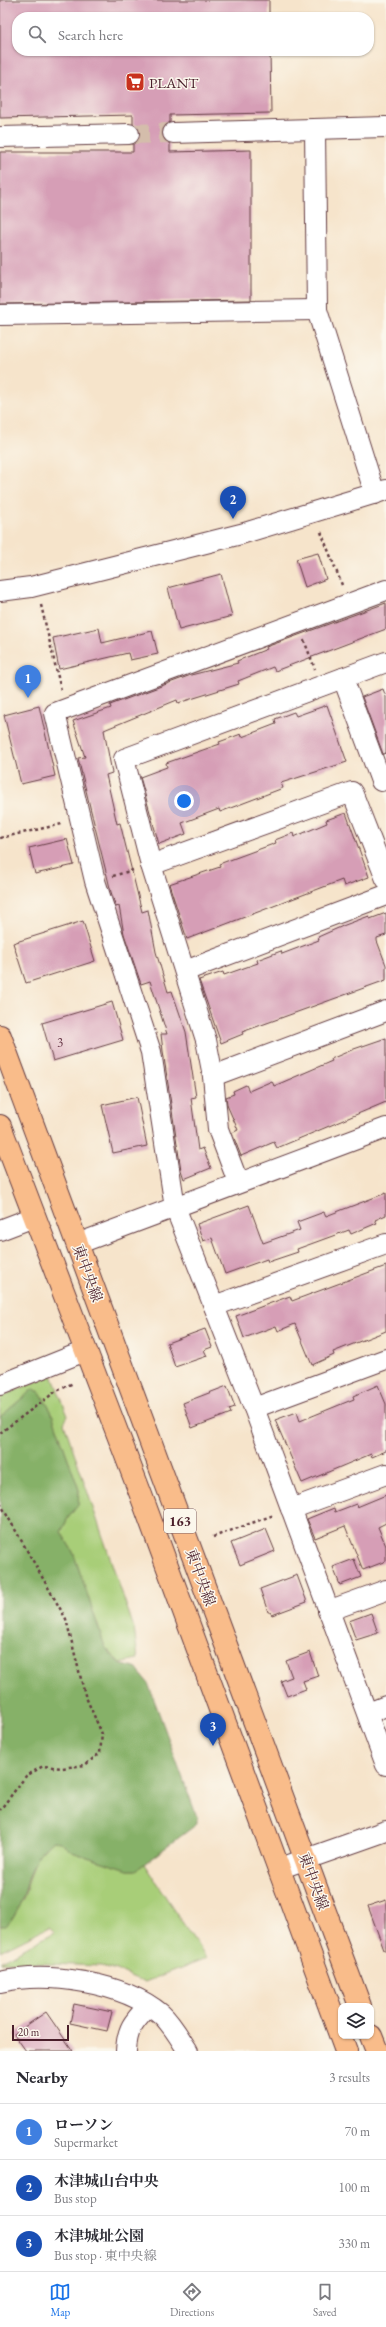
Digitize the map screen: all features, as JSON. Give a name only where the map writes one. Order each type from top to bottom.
[{"type":"highway","name":"東中央線","points":[[0,1036],[359,2003]]},
{"type":"highway","name":"東中央線","points":[[0,1126],[141,1495],[346,2051]]},
{"type":"highway","points":[[372,2039],[377,2051]]},
{"type":"street","points":[[173,133],[386,127]]},
{"type":"street","points":[[0,591],[31,587],[241,534],[380,492],[317,310],[315,129]]},
{"type":"street","points":[[0,137],[130,134]]},
{"type":"street","points":[[0,316],[317,310]]},
{"type":"street","points":[[386,590],[55,713],[95,881],[151,1052],[175,1207],[254,1408],[328,1611],[368,1712],[386,1765]]},
{"type":"street","points":[[238,1182],[218,1129],[213,1076],[206,1040],[151,865],[124,759],[386,662]]},
{"type":"street","points":[[343,678],[380,780],[386,778]]},
{"type":"street","points":[[151,865],[352,792],[386,879]]},
{"type":"street","points":[[185,971],[386,895]]},
{"type":"street","points":[[213,1076],[386,1011]]},
{"type":"street","points":[[77,1244],[238,1182],[386,1128]]},
{"type":"street","points":[[0,1230],[34,1217]]},
{"type":"street","points":[[214,1306],[386,1244]]},
{"type":"street","points":[[0,1385],[85,1351]]},
{"type":"street","points":[[254,1408],[386,1359]]},
{"type":"street","points":[[291,1509],[386,1474]]},
{"type":"street","points":[[328,1611],[386,1590]]},
{"type":"street","points":[[368,1712],[386,1706]]},
{"type":"street","points":[[278,1870],[386,1831]]},
{"type":"street","points":[[0,1982],[17,1978],[39,1977],[100,1985],[125,1992],[161,2014],[188,2051]]},
{"type":"street","points":[[126,2051],[127,2038],[133,2022],[148,2006]]},
{"type":"path","points":[[321,532],[348,604]]},
{"type":"path","points":[[41,605],[65,709]]},
{"type":"path","points":[[298,622],[321,686]]},
{"type":"path","points":[[0,838],[80,820]]},
{"type":"path","points":[[95,881],[151,865]]},
{"type":"path","points":[[0,1434],[55,1392],[73,1383]]},
{"type":"path","points":[[0,1503],[66,1619],[86,1695],[102,1734],[100,1753],[85,1765],[62,1768],[43,1766],[26,1776],[0,1810]]},
{"type":"path","points":[[213,1537],[291,1509]]},
{"type":"green space","points":[[52,1375],[68,1416],[64,1423],[134,1628],[138,1659],[120,1663],[105,1647],[73,1552],[61,1532],[68,1518],[78,1505],[79,1490],[51,1411],[40,1392],[33,1389],[0,1417],[0,1397]]},
{"type":"green space","points":[[33,1389],[40,1392],[51,1411],[79,1490],[78,1505],[68,1518],[61,1532],[73,1552],[105,1647],[119,1663],[135,1667],[148,1683],[197,1817],[197,1824],[136,1870],[128,1870],[72,1852],[60,1842],[53,1841],[37,1858],[14,1916],[6,1926],[0,1926],[0,1417]]},
{"type":"green space","points":[[54,1840],[60,1842],[72,1852],[128,1870],[136,1870],[144,1864],[206,1958],[145,1982],[117,1970],[101,1966],[0,1962],[55,1932],[49,1927],[0,1951],[0,1926],[6,1925],[23,1899],[37,1855]]},
{"type":"building","points":[[0,0],[269,0],[269,12],[12,12],[12,56],[270,56],[271,113],[170,115],[170,122],[163,127],[162,133],[163,139],[170,144],[170,152],[251,150],[251,300],[0,304],[0,152],[133,152],[133,144],[139,140],[140,134],[139,128],[133,124],[133,115],[0,118]]},
{"type":"building","points":[[318,553],[326,579],[305,587],[296,559]]},
{"type":"building","points":[[221,574],[232,616],[179,630],[168,588]]},
{"type":"building","points":[[386,603],[386,629],[275,671],[273,667],[238,681],[239,684],[178,703],[177,700],[104,730],[112,773],[106,775],[117,824],[120,823],[142,912],[148,910],[156,952],[168,992],[172,991],[186,1032],[196,1097],[191,1098],[198,1150],[203,1148],[211,1168],[184,1179],[181,1170],[161,1034],[167,1034],[150,981],[141,984],[124,934],[119,906],[116,907],[111,892],[78,758],[85,757],[73,721],[111,708],[110,705],[191,675],[238,663],[237,661],[267,649],[266,647]]},
{"type":"building","points":[[99,628],[102,643],[152,631],[158,654],[130,660],[128,653],[59,669],[53,638]]},
{"type":"building","points":[[383,689],[386,697],[386,753],[383,754],[362,697]]},
{"type":"building","points":[[327,705],[347,762],[281,783],[283,788],[220,812],[219,809],[182,823],[186,834],[159,844],[140,777],[167,767],[166,763],[220,744],[219,742],[241,734],[242,737],[276,724],[275,719],[294,712],[296,716]]},
{"type":"building","points":[[39,706],[55,776],[21,784],[4,715]]},
{"type":"building","points":[[346,813],[369,877],[344,886],[342,880],[187,939],[169,884],[220,867],[219,864],[276,843],[275,840],[293,833],[294,837],[327,823],[326,820]]},
{"type":"building","points":[[67,839],[74,865],[35,874],[29,848]]},
{"type":"building","points":[[386,913],[386,935],[377,938],[377,941],[386,965],[386,980],[242,1032],[243,1034],[221,1043],[199,980],[223,972],[224,975],[258,963],[257,960],[281,951],[282,954],[319,940],[318,937],[345,925],[369,916],[370,919]]},
{"type":"building","points":[[83,921],[95,961],[26,983],[13,943]]},
{"type":"building","points":[[112,1002],[123,1040],[53,1061],[42,1023]]},
{"type":"building","points":[[386,1038],[386,1102],[277,1148],[274,1142],[241,1156],[232,1133],[238,1130],[227,1105],[226,1097],[234,1094],[233,1091],[246,1085],[249,1091],[272,1081],[274,1086],[332,1061],[331,1059],[354,1049]]},
{"type":"building","points":[[137,1097],[147,1146],[113,1153],[102,1105]]},
{"type":"building","points":[[386,1193],[386,1215],[375,1220],[377,1223],[351,1234],[349,1230],[297,1249],[298,1252],[268,1262],[267,1259],[225,1274],[212,1238],[203,1241],[197,1224],[249,1205],[263,1243],[300,1230],[297,1222],[324,1212],[326,1216]]},
{"type":"building","points":[[386,1266],[386,1331],[333,1352],[334,1355],[312,1365],[295,1324],[278,1331],[276,1326],[244,1338],[236,1316],[290,1296],[292,1301]]},
{"type":"building","points":[[205,1329],[212,1347],[204,1350],[207,1356],[175,1367],[167,1343]]},
{"type":"building","points":[[378,1385],[386,1404],[386,1451],[372,1457],[371,1454],[302,1483],[275,1420],[297,1412],[300,1421],[354,1399],[353,1396]]},
{"type":"building","points":[[227,1386],[235,1407],[229,1409],[231,1413],[192,1428],[183,1403]]},
{"type":"building","points":[[386,1495],[386,1523],[378,1527],[386,1546],[386,1561],[363,1570],[345,1526],[315,1538],[307,1519],[334,1508],[335,1512],[356,1504],[357,1507]]},
{"type":"building","points":[[266,1529],[275,1551],[240,1565],[231,1543]]},
{"type":"building","points":[[354,1559],[361,1577],[340,1585],[333,1567]]},
{"type":"building","points":[[297,1575],[307,1602],[272,1615],[268,1612],[260,1589]]},
{"type":"building","points":[[371,1613],[378,1633],[356,1640],[349,1621]]},
{"type":"building","points":[[310,1652],[318,1676],[303,1681],[306,1689],[287,1696],[281,1681],[292,1677],[286,1661]]},
{"type":"building","points":[[386,1900],[386,1950],[384,1950],[368,1906]]},
{"type":"building","points":[[74,2004],[112,2012],[107,2031],[70,2023]]},
{"type":"building","points":[[46,2012],[73,2051],[26,2051],[14,2034]]},
{"type":"tunnel","points":[[129,134],[173,133]]},
{"type":"place","name":"PLANT","points":[[135,82]]},
{"type":"place","name":"木津城山台中央","points":[[233,519]]},
{"type":"place","name":"ローソン","points":[[28,698]]},
{"type":"place","name":"木津城址公園","points":[[213,1746]]}]
